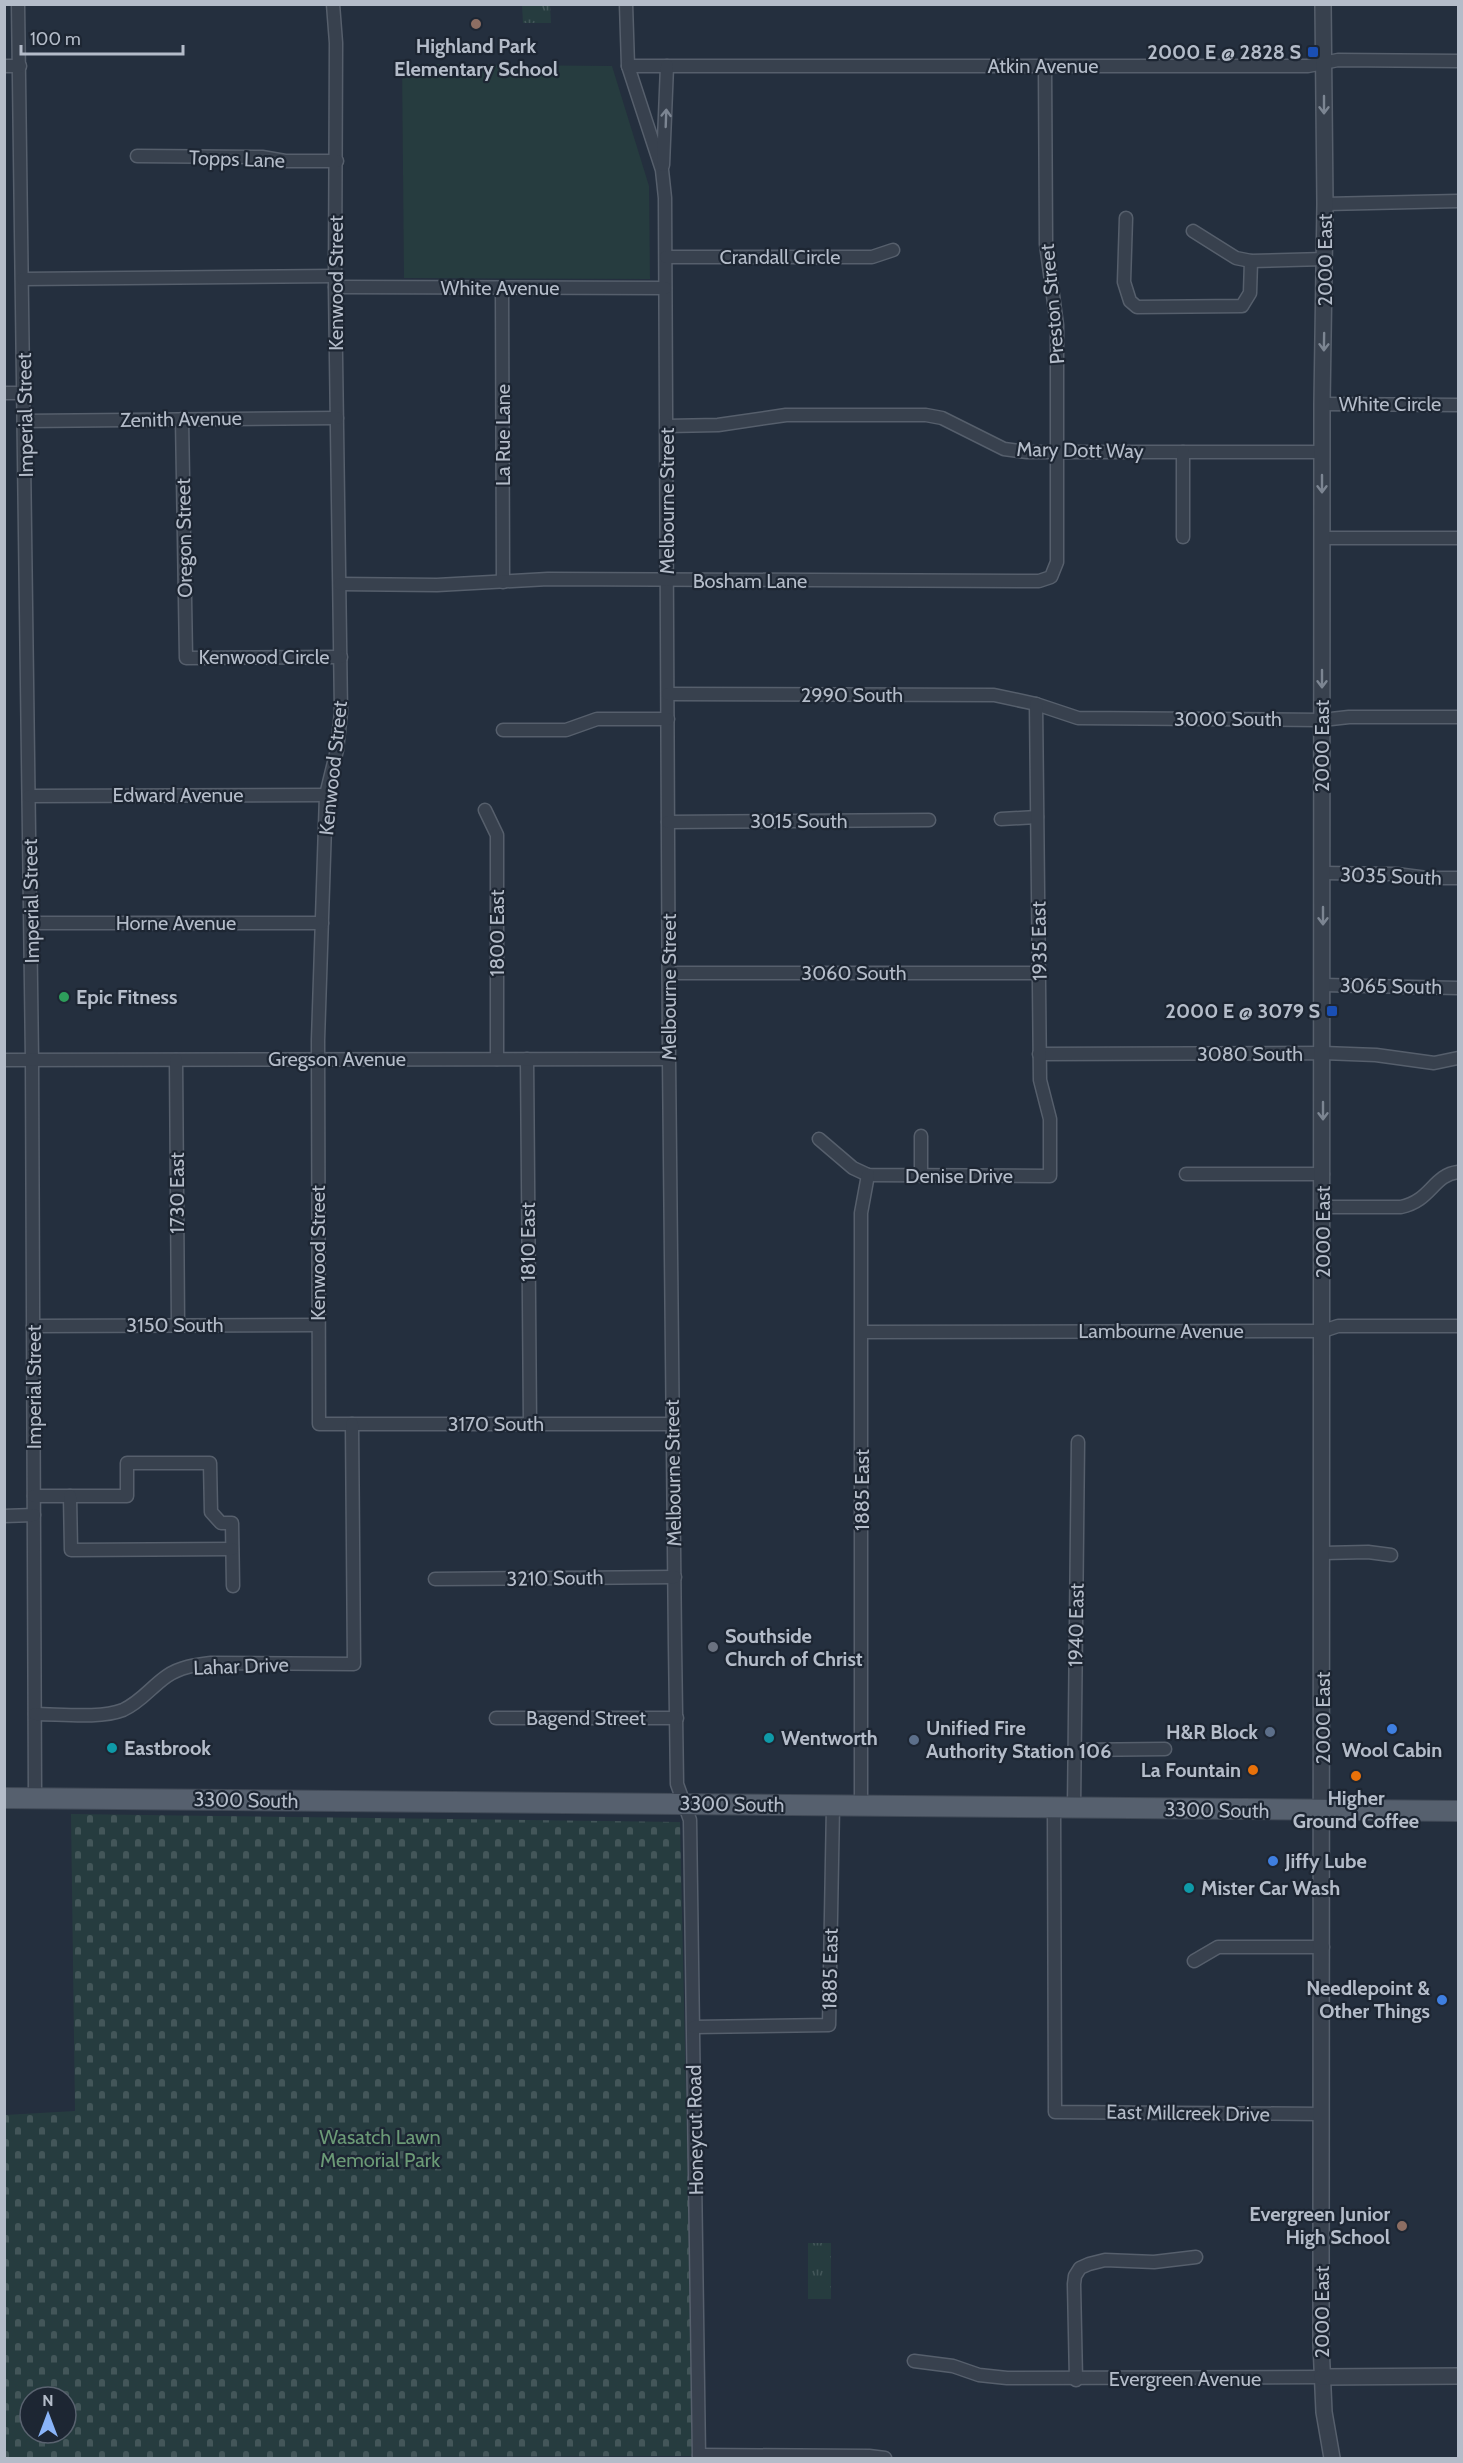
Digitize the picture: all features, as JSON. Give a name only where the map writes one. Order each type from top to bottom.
[{"type":"main road","name":"3300 South","points":[[4,1798],[1458,1811]]},
{"type":"street","name":"Imperial Street","points":[[18,4],[31,923],[35,1797]]},
{"type":"street","name":"Kenwood Street","points":[[319,1424],[318,1060],[326,795],[340,733],[341,657],[335,282],[337,161],[333,4]]},
{"type":"street","name":"Melbourne Street","points":[[626,4],[628,66],[662,170]]},
{"type":"street","name":"2000 East","points":[[1323,4],[1325,259],[1322,404],[1322,2377],[1324,2412],[1332,2458]]},
{"type":"street","name":"Atkin Avenue","points":[[628,66],[1308,66],[1338,60],[1458,61]]},
{"type":"street","points":[[4,66],[20,66]]},
{"type":"street","name":"Melbourne Street","points":[[667,66],[662,170],[666,257],[669,1059],[677,1784],[684,1803]]},
{"type":"street","name":"Preston Street","points":[[1045,66],[1046,244],[1057,325],[1057,562],[1051,577]]},
{"type":"street","name":"Topps Lane","points":[[137,156],[262,157],[282,161],[337,161]]},
{"type":"street","points":[[1325,204],[1458,201]]},
{"type":"street","points":[[1126,218],[1124,282],[1130,302],[1137,307],[1242,306],[1250,293],[1251,261]]},
{"type":"street","points":[[1193,231],[1236,258],[1251,261],[1325,259]]},
{"type":"street","name":"Crandall Circle","points":[[666,257],[872,257],[893,250]]},
{"type":"street","name":"White Avenue","points":[[23,279],[665,288]]},
{"type":"street","name":"La Rue Lane","points":[[502,287],[503,582]]},
{"type":"street","points":[[4,393],[24,393]]},
{"type":"street","name":"White Circle","points":[[1322,404],[1458,405]]},
{"type":"street","name":"Mary Dott Way","points":[[667,426],[718,425],[786,416],[926,415],[942,418],[1004,449],[1027,452],[1322,452]]},
{"type":"street","name":"Zenith Avenue","points":[[25,421],[337,418]]},
{"type":"street","name":"Oregon Street","points":[[182,419],[186,658]]},
{"type":"street","points":[[1183,452],[1183,537]]},
{"type":"street","points":[[1322,538],[1458,538]]},
{"type":"street","name":"Bosham Lane","points":[[340,585],[548,579],[1039,581],[1051,577]]},
{"type":"street","name":"Kenwood Circle","points":[[186,658],[341,657]]},
{"type":"street","name":"2990 South","points":[[668,694],[994,695],[1036,704]]},
{"type":"street","name":"3000 South","points":[[1036,704],[1078,718],[1322,720],[1349,717],[1458,717]]},
{"type":"street","name":"1935 East","points":[[1036,704],[1039,1054],[1040,1080],[1050,1119],[1050,1176]]},
{"type":"street","points":[[503,730],[566,730],[597,719],[668,719]]},
{"type":"street","name":"Edward Avenue","points":[[29,796],[326,795]]},
{"type":"street","name":"1800 East","points":[[485,810],[497,835],[497,1059]]},
{"type":"street","points":[[1001,819],[1037,817]]},
{"type":"street","name":"3015 South","points":[[668,822],[929,820]]},
{"type":"street","name":"3035 South","points":[[1323,873],[1458,878]]},
{"type":"street","name":"Horne Avenue","points":[[31,923],[322,923]]},
{"type":"street","name":"3060 South","points":[[669,973],[1039,973]]},
{"type":"street","name":"3065 South","points":[[1323,985],[1458,988]]},
{"type":"street","name":"3080 South","points":[[1039,1054],[1323,1053],[1384,1056],[1434,1063],[1458,1058]]},
{"type":"street","name":"1810 East","points":[[527,1059],[530,1424]]},
{"type":"street","name":"Gregson Avenue","points":[[4,1060],[669,1059]]},
{"type":"street","name":"1730 East","points":[[176,1060],[178,1325]]},
{"type":"street","points":[[921,1136],[921,1176]]},
{"type":"street","points":[[819,1139],[853,1168],[868,1175]]},
{"type":"street","points":[[1323,1207],[1411,1204],[1420,1200],[1442,1178],[1458,1172]]},
{"type":"street","points":[[1186,1174],[1323,1174]]},
{"type":"street","name":"Denise Drive","points":[[868,1175],[1050,1176]]},
{"type":"street","name":"1885 East","points":[[861,1806],[861,1213],[868,1175]]},
{"type":"street","name":"3150 South","points":[[33,1326],[317,1325]]},
{"type":"street","name":"Lambourne Avenue","points":[[862,1332],[1323,1330],[1338,1326],[1458,1326]]},
{"type":"street","name":"3170 South","points":[[319,1424],[673,1424]]},
{"type":"street","name":"Lahar Drive","points":[[35,1714],[100,1714],[120,1711],[134,1704],[166,1676],[194,1665],[211,1663],[354,1664],[352,1424]]},
{"type":"street","name":"1940 East","points":[[1055,2112],[1064,1808],[1074,1750],[1077,1442]]},
{"type":"street","points":[[34,1496],[127,1496],[127,1463],[210,1463],[211,1512],[221,1523],[232,1523],[233,1586]]},
{"type":"street","points":[[70,1496],[71,1550],[232,1549]]},
{"type":"street","points":[[4,1516],[34,1515]]},
{"type":"street","points":[[1323,1552],[1368,1552],[1390,1555]]},
{"type":"street","name":"3210 South","points":[[435,1580],[675,1577]]},
{"type":"street","name":"Bagend Street","points":[[496,1718],[676,1718]]},
{"type":"street","points":[[1074,1750],[1165,1749]]},
{"type":"street","name":"Honeycut Road","points":[[684,1803],[690,1820],[699,2457]]},
{"type":"street","name":"1885 East","points":[[694,2027],[829,2025],[833,1806]]},
{"type":"street","points":[[1194,1961],[1218,1947],[1323,1947]]},
{"type":"street","name":"East Millcreek Drive","points":[[1055,2112],[1322,2114]]},
{"type":"street","points":[[1076,2380],[1075,2276],[1080,2268],[1105,2260],[1154,2262],[1196,2258]]},
{"type":"street","name":"Evergreen Avenue","points":[[914,2361],[963,2368],[989,2377],[1076,2380],[1458,2376]]},
{"type":"street","points":[[699,2457],[869,2456],[885,2458]]},
{"type":"green space","points":[[522,5],[550,5],[551,23],[523,23]]},
{"type":"green space","points":[[402,64],[612,66],[649,186],[650,279],[404,278]]},
{"type":"green space","name":"Wasatch Lawn Memorial Park","points":[[71,1814],[680,1822],[694,2456],[5,2458],[5,2115],[75,2111]]},
{"type":"green space","points":[[808,2243],[831,2243],[831,2299],[808,2299]]},
{"type":"place","name":"Highland Park Elementary School","points":[[476,24]]},
{"type":"place","name":"2000 E @ 2828 S","points":[[1313,52]]},
{"type":"place","name":"Epic Fitness","points":[[64,997]]},
{"type":"place","name":"2000 E @ 3079 S","points":[[1332,1011]]},
{"type":"place","name":"Southside Church of Christ","points":[[713,1647]]},
{"type":"place","name":"Wool Cabin","points":[[1392,1729]]},
{"type":"place","name":"H&R Block","points":[[1270,1732]]},
{"type":"place","name":"Wentworth","points":[[769,1738]]},
{"type":"place","name":"Unified Fire Authority Station 106","points":[[914,1740]]},
{"type":"place","name":"Eastbrook","points":[[112,1748]]},
{"type":"place","name":"La Fountain","points":[[1253,1770]]},
{"type":"place","name":"Higher Ground Coffee","points":[[1356,1776]]},
{"type":"place","name":"Jiffy Lube","points":[[1273,1861]]},
{"type":"place","name":"Mister Car Wash","points":[[1189,1888]]},
{"type":"place","name":"Needlepoint & Other Things","points":[[1442,2000]]},
{"type":"place","name":"Evergreen Junior High School","points":[[1402,2226]]}]
